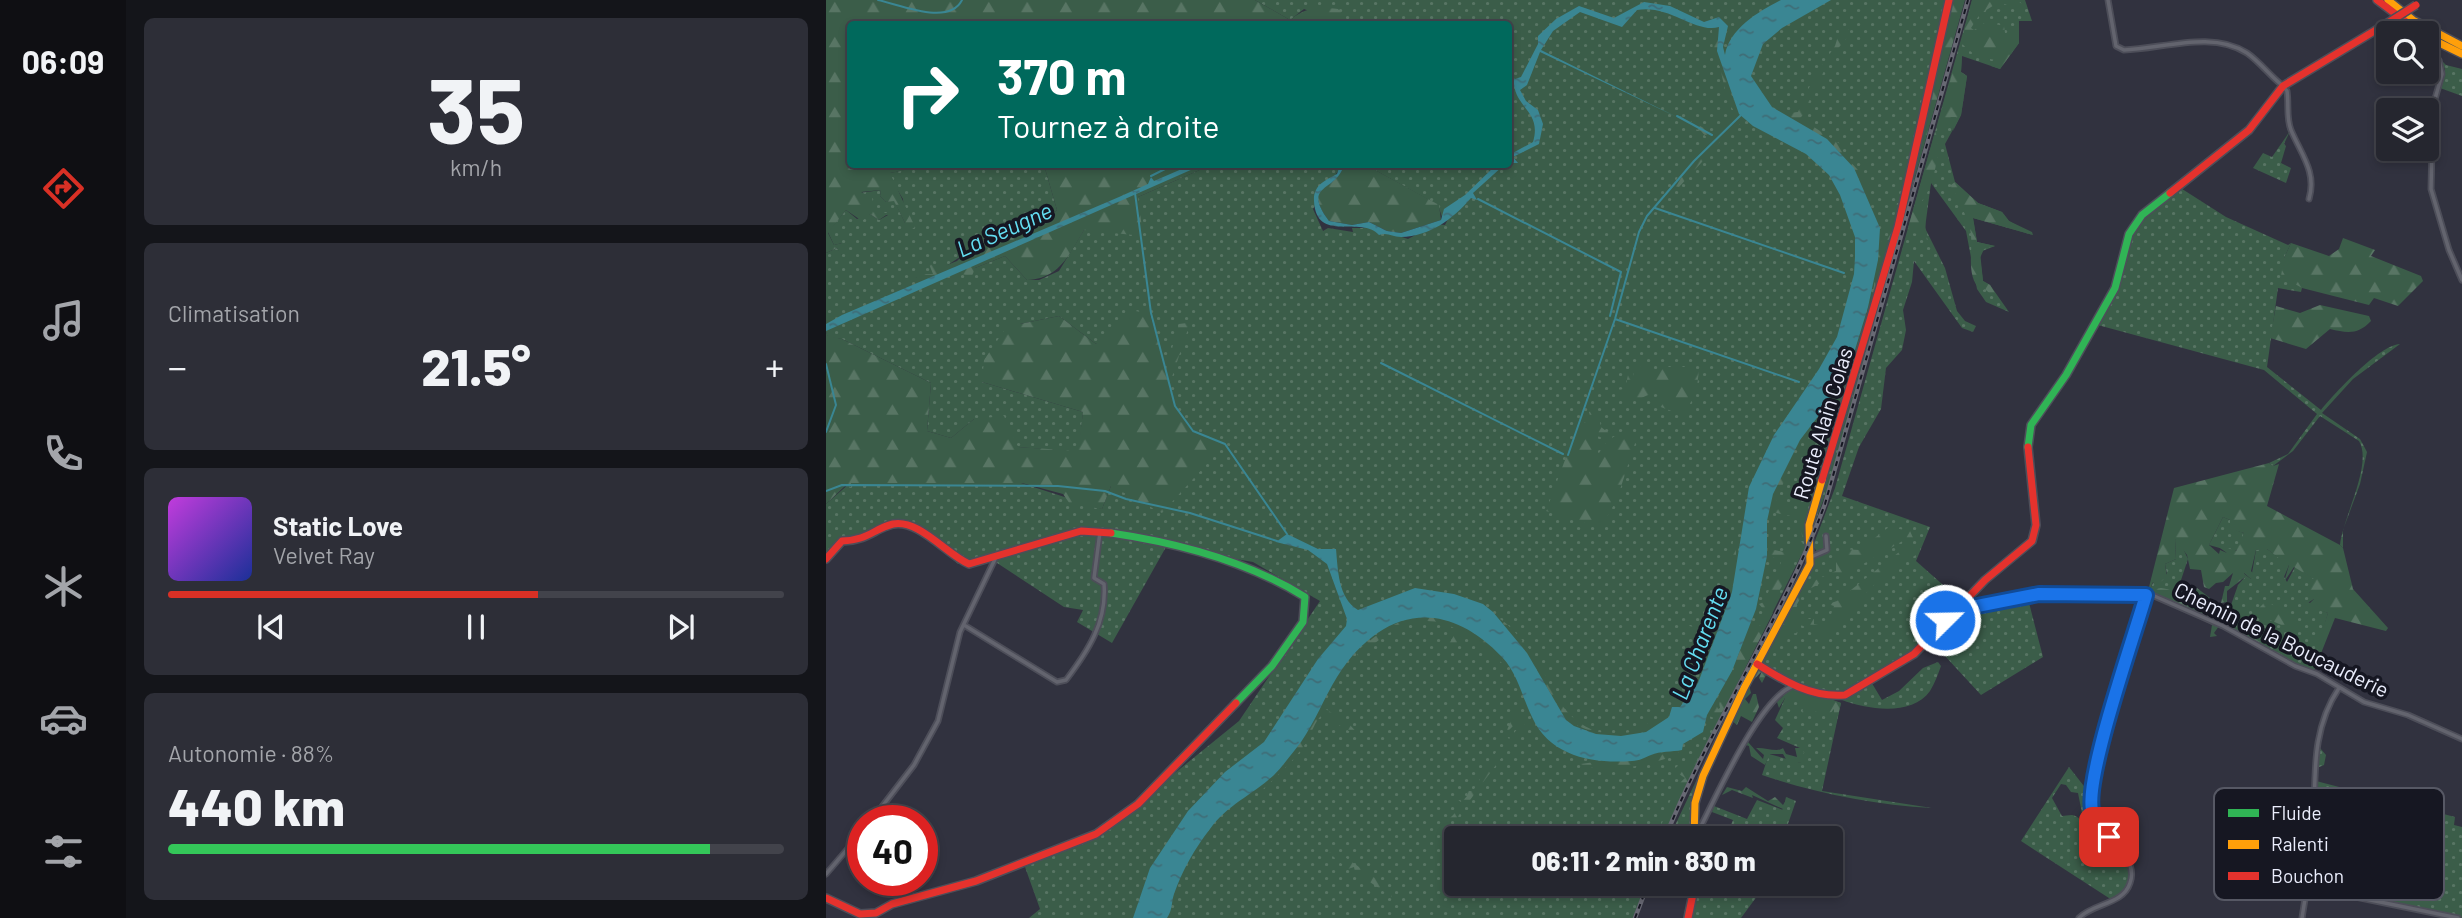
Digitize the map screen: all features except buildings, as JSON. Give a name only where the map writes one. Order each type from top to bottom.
[{"type":"main road","points":[[2377,0],[2405,21]]},
{"type":"main road","points":[[2388,0],[2413,20],[2462,46]]},
{"type":"main road","points":[[2390,21],[2424,0]]},
{"type":"main road","name":"Route Alain Colas","points":[[1694,826],[1695,803],[1703,776],[1811,557],[1809,525],[1898,227],[1949,1]]},
{"type":"main road","points":[[1757,663],[1796,686],[1836,696],[1845,695],[1914,654],[1958,607],[2032,541],[2036,525],[2027,456],[2031,425],[2067,375],[2091,326],[2115,288],[2127,242],[2135,224],[2163,197],[2249,130],[2283,86],[2376,30]]},
{"type":"main road","points":[[2439,43],[2462,54]]},
{"type":"main road","points":[[826,559],[842,541],[862,540],[894,524],[924,531],[959,561],[969,564],[1081,531],[1100,532],[1184,550],[1278,579],[1305,597],[1303,622],[1272,666],[1227,709],[1191,752],[1138,804],[1096,834],[976,881],[892,904],[876,913],[860,914],[826,898]]},
{"type":"main road","points":[[1688,918],[1693,896]]},
{"type":"street","points":[[2108,0],[2116,47],[2124,50],[2182,44],[2228,46],[2245,52],[2283,86],[2287,91],[2291,131],[2311,172],[2313,188],[2309,199]]},
{"type":"street","points":[[2439,59],[2442,74],[2433,106],[2431,189],[2449,250],[2462,280]]},
{"type":"street","points":[[964,625],[1057,682],[1066,680],[1095,639],[1105,592],[1104,584],[1094,578],[1093,572],[1100,532]]},
{"type":"street","points":[[1811,557],[1828,550],[1826,536]]},
{"type":"street","points":[[883,805],[914,765],[938,721],[947,676],[964,625],[997,556]]},
{"type":"street","name":"Chemin de la Boucauderie","points":[[1958,607],[1972,607],[2039,594],[2161,597],[2223,626],[2374,706],[2408,715],[2462,739]]},
{"type":"street","points":[[2079,918],[2089,909],[2122,895],[2131,882],[2130,867],[2096,821],[2091,801],[2102,749],[2146,595]]},
{"type":"street","points":[[1702,826],[1751,731],[1781,693],[1796,686]]},
{"type":"street","points":[[2315,788],[2318,731],[2323,713],[2339,688]]},
{"type":"street","points":[[826,874],[847,850]]},
{"type":"street","points":[[2302,918],[2305,900]]},
{"type":"street","points":[[2370,900],[2458,918]]},
{"type":"green space","points":[[826,0],[1255,0],[1290,20],[1307,10],[1324,8],[1338,9],[1346,19],[1345,21],[847,21],[847,168],[917,168],[890,173],[915,227],[912,229],[905,223],[894,201],[886,202],[880,196],[881,190],[861,192],[872,198],[874,206],[881,213],[889,213],[879,220],[870,214],[862,221],[846,210],[828,233],[834,245],[842,243],[848,248],[841,255],[837,248],[826,253]]},
{"type":"green space","points":[[1255,0],[1946,0],[1893,235],[1807,526],[1807,544],[1680,797],[1669,826],[1444,826],[1444,896],[1641,896],[1633,918],[1029,918],[1040,909],[1025,867],[1102,832],[1239,721],[1320,601],[1253,562],[1166,547],[1112,643],[1077,622],[1083,610],[1064,607],[994,561],[958,564],[920,530],[895,525],[842,544],[826,561],[826,504],[850,483],[1021,483],[1102,509],[1111,486],[1224,444],[1193,431],[1175,406],[1150,314],[1096,344],[1059,316],[1020,324],[982,382],[1083,412],[1079,452],[1018,447],[974,419],[951,438],[927,431],[931,383],[842,339],[828,337],[826,332],[826,253],[837,248],[842,255],[842,243],[834,245],[828,232],[846,210],[857,219],[870,214],[879,220],[888,215],[881,214],[859,193],[881,190],[880,196],[886,202],[894,200],[905,223],[903,199],[890,178],[890,173],[914,168],[1045,168],[1057,210],[1052,215],[986,244],[975,253],[963,255],[934,274],[915,278],[975,268],[1005,256],[1027,280],[1039,280],[1059,271],[1084,230],[1138,197],[1204,168],[1340,168],[1313,209],[1323,231],[1328,228],[1353,232],[1352,228],[1374,228],[1408,239],[1436,224],[1445,225],[1449,217],[1442,217],[1438,205],[1371,168],[1512,168],[1512,21],[1335,21],[1304,9],[1290,20]]},
{"type":"green space","points":[[1950,0],[1965,0],[1909,199],[1930,101],[1930,84],[1927,89],[1923,84],[1932,59],[1932,77],[1937,67]]},
{"type":"green space","points":[[1972,0],[2025,0],[2032,21],[2019,21],[2019,43],[2000,69],[1962,56],[1961,72],[1967,76],[1961,115],[1945,144],[1955,182],[1978,203],[2002,212],[2009,221],[2033,235],[1973,218],[1977,242],[1995,246],[1980,252],[1983,281],[1990,285],[2009,312],[1986,302],[1977,289],[1966,231],[1931,183],[1925,228],[1945,268],[1957,311],[1965,321],[1976,326],[1973,332],[1962,328],[1914,261],[1912,282],[1903,310],[1906,330],[1902,350],[1886,368],[1881,409],[1859,447],[1842,496],[1930,527],[1916,561],[1959,599],[1998,564],[2006,561],[1968,594],[1918,648],[1839,695],[1796,684],[1761,664],[1814,559],[1820,556],[1813,546],[1835,488]]},
{"type":"green space","points":[[1972,0],[2017,0],[2023,5],[2015,8],[1999,2],[1980,14],[1971,28],[1974,30],[1986,22],[2004,26],[2005,33],[2013,35],[2019,24],[2019,43],[2000,69],[1991,66],[1998,62],[1996,60],[1977,57],[1961,43]]},
{"type":"green space","points":[[1719,27],[1718,55],[1744,123],[1734,127],[1679,187],[1674,186],[1679,174],[1708,139],[1701,131],[1681,125],[1680,116],[1712,132],[1717,127],[1699,116],[1720,126],[1736,115],[1727,99],[1720,67],[1713,55],[1712,30]]},
{"type":"green space","points":[[1845,27],[1849,29],[1849,36],[1832,55],[1808,103],[1808,110],[1800,118],[1840,144],[1845,156],[1870,183],[1864,191],[1854,169],[1841,153],[1780,113],[1755,85],[1778,107],[1798,112],[1813,79],[1835,46],[1840,30]]},
{"type":"green space","points":[[1958,54],[1962,55],[1961,72],[1967,76],[1961,115],[1953,131],[1956,117],[1951,117],[1943,128],[1938,122]]},
{"type":"green space","points":[[2439,58],[2446,65],[2462,69],[2462,96],[2440,88],[2445,69]]},
{"type":"green space","points":[[1929,106],[1902,228],[1832,476],[1810,537],[1810,527],[1890,266]]},
{"type":"green space","points":[[2290,131],[2284,144],[2286,146],[2281,163],[2291,168],[2286,183],[2253,168],[2263,153],[2272,157]]},
{"type":"green space","points":[[1935,132],[1938,147],[1936,167],[1921,202],[1928,241],[1922,234],[1911,233],[1908,228]]},
{"type":"green space","points":[[1045,168],[1204,168],[1138,197],[1143,236],[1084,230],[1062,264],[1038,279],[1027,280],[1005,256],[975,268],[972,276],[947,272],[918,282],[916,274],[933,274],[929,264],[942,267],[957,261],[963,255],[975,253],[986,244],[1052,215],[1057,210]]},
{"type":"green space","points":[[1343,168],[1371,168],[1439,205],[1441,220],[1401,233],[1387,231],[1369,222],[1352,225],[1329,221],[1321,209],[1319,194]]},
{"type":"green space","points":[[1955,182],[1978,203],[2002,212],[2009,221],[2032,232],[2033,235],[1973,218],[1977,242],[1995,246],[1984,249],[1980,258],[1983,281],[1990,285],[2003,306],[1985,289],[1981,291],[1976,284],[1971,268],[1971,233],[1956,194],[1952,193],[1951,185]]},
{"type":"green space","points":[[2179,187],[2226,217],[2288,245],[2291,243],[2284,258],[2302,288],[2301,292],[2278,288],[2267,367],[2321,410],[2347,381],[2370,361],[2391,346],[2400,344],[2353,379],[2322,413],[2360,439],[2367,452],[2360,484],[2344,526],[2360,477],[2362,451],[2359,441],[2320,416],[2293,451],[2273,466],[2269,463],[2288,454],[2317,414],[2264,370],[2094,324],[2118,285],[2130,236],[2147,213]]},
{"type":"green space","points":[[1897,203],[1901,203],[1848,389],[1841,385],[1828,401],[1843,368],[1855,355],[1874,286],[1877,233],[1881,232],[1882,250],[1892,227]]},
{"type":"green space","points":[[2343,238],[2375,250],[2371,256],[2421,276],[2423,281],[2398,306],[2374,298],[2369,305],[2302,288],[2281,276],[2284,258],[2291,243],[2329,256],[2339,249]]},
{"type":"green space","points":[[2320,305],[2369,316],[2371,321],[2362,329],[2352,332],[2330,329],[2306,349],[2270,338],[2276,306],[2300,313]]},
{"type":"green space","points":[[1131,310],[1150,314],[1166,370],[1179,324],[1187,323],[1189,326],[1169,386],[1175,406],[1193,431],[1225,444],[1162,513],[1111,486],[1102,509],[1070,504],[1063,494],[1022,483],[851,483],[851,487],[845,486],[826,504],[826,332],[828,336],[842,339],[931,383],[927,431],[951,438],[974,419],[1004,416],[1018,447],[1078,451],[1083,412],[982,382],[984,360],[1012,319],[1020,324],[1059,316],[1096,344]]},
{"type":"green space","points":[[1643,364],[1652,366],[1651,376],[1655,378],[1658,367],[1691,367],[1699,370],[1697,387],[1685,416],[1658,406],[1655,397],[1661,396],[1653,385],[1654,393],[1636,400],[1622,399],[1615,395],[1617,390],[1625,389],[1628,375],[1633,376],[1634,371]]},
{"type":"green space","points":[[1597,408],[1601,427],[1610,434],[1606,440],[1596,435],[1596,446],[1591,453],[1599,453],[1607,441],[1623,431],[1638,434],[1617,499],[1601,528],[1546,511],[1578,425],[1591,420],[1589,412]]},
{"type":"green space","points":[[1794,456],[1776,502],[1809,514],[1803,538],[1796,517],[1771,512],[1774,489]]},
{"type":"green space","points":[[2269,463],[2273,466],[2279,464],[2267,506],[2343,548],[2353,589],[2388,628],[2386,631],[2335,618],[2314,671],[2272,652],[2228,626],[2233,625],[2281,654],[2310,666],[2328,613],[2303,605],[2303,599],[2310,603],[2314,599],[2310,589],[2312,584],[2309,582],[2314,579],[2294,567],[2284,582],[2289,565],[2279,565],[2280,559],[2267,549],[2256,550],[2251,571],[2255,576],[2251,579],[2244,573],[2245,577],[2227,591],[2227,602],[2221,603],[2225,586],[2229,586],[2233,573],[2209,589],[2204,587],[2201,570],[2190,569],[2187,555],[2175,539],[2176,559],[2165,564],[2167,577],[2159,583],[2153,582],[2150,589],[2154,594],[2148,591],[2174,488]],"holes":[[[2223,517],[2230,520],[2230,529],[2244,533],[2236,551],[2213,543],[2227,553],[2220,550],[2219,554],[2209,545]]]},
{"type":"green space","points":[[1770,513],[1770,549],[1784,552],[1792,549],[1796,539],[1803,543],[1791,561],[1792,570],[1779,591],[1777,603],[1765,611],[1759,604],[1764,602],[1782,560],[1767,556]]},
{"type":"green space","points":[[2223,517],[2230,520],[2230,528],[2244,533],[2240,547],[2234,552],[2209,545]]},
{"type":"green space","points":[[1889,527],[1910,531],[1914,540],[1906,539],[1846,574],[1837,574],[1804,592],[1796,606],[1791,608],[1804,582],[1808,579],[1811,582],[1836,571],[1836,557],[1841,549],[1859,550]]},
{"type":"green space","points":[[1736,530],[1736,577],[1715,633],[1709,636],[1680,624],[1708,630],[1714,617],[1712,611],[1719,604],[1727,585]]},
{"type":"green space","points":[[2175,539],[2180,542],[2188,559],[2178,589],[2156,594],[2150,589],[2154,581],[2167,574],[2165,564],[2176,559]]},
{"type":"green space","points":[[1908,545],[1920,549],[1917,554],[1873,586],[1820,642],[1807,628],[1793,621],[1798,633],[1788,634],[1787,643],[1783,639],[1773,648],[1769,645],[1787,611],[1794,610],[1801,619],[1814,619],[1814,624],[1822,626],[1829,620],[1834,606],[1828,604],[1837,601]]},
{"type":"green space","points":[[2267,549],[2289,565],[2284,577],[2287,582],[2295,567],[2315,579],[2314,599],[2306,604],[2328,613],[2311,670],[2290,662],[2224,625],[2238,585],[2245,577],[2243,573],[2251,579],[2256,550]]},
{"type":"green space","points":[[2197,588],[2210,598],[2206,601],[2198,597],[2199,601],[2218,608],[2228,621],[2219,626],[2214,633],[2217,636],[2210,637],[2212,625],[2156,594],[2156,589],[2183,592]]},
{"type":"green space","points":[[2027,595],[2043,657],[1981,695],[1933,643],[1916,658],[1901,664],[1926,645],[1957,611]]},
{"type":"green space","points":[[2266,601],[2290,615],[2295,615],[2298,621],[2304,623],[2301,630],[2295,631],[2259,615],[2259,608]]},
{"type":"green space","points":[[1770,611],[1773,613],[1726,706],[1710,730],[1714,718],[1707,715],[1715,702],[1718,709],[1720,708],[1718,697],[1730,677],[1735,676],[1737,670],[1733,668],[1749,628],[1761,625]]},
{"type":"green space","points":[[1428,615],[1452,622],[1474,633],[1493,649],[1508,668],[1464,632],[1462,640],[1431,676],[1457,630],[1431,621],[1406,625],[1382,638],[1361,656],[1357,655],[1357,651],[1390,627],[1408,619]]},
{"type":"green space","points":[[1498,618],[1512,629],[1528,648],[1558,700],[1578,721],[1589,728],[1616,734],[1646,727],[1650,716],[1658,725],[1647,731],[1624,736],[1588,730],[1566,720],[1527,653]]},
{"type":"green space","points":[[1938,662],[1941,666],[1930,691],[1912,705],[1888,709],[1842,700],[1870,680],[1882,700],[1899,691],[1923,668]]},
{"type":"green space","points":[[1757,667],[1768,671],[1762,683],[1759,678],[1762,671],[1749,685],[1751,693],[1745,699],[1749,704],[1753,694],[1756,694],[1759,707],[1752,722],[1741,716],[1737,725],[1731,720]]},
{"type":"green space","points":[[1792,688],[1841,703],[1822,791],[1932,808],[1846,797],[1803,787],[1762,775],[1769,754],[1801,763],[1800,748],[1777,738],[1783,728],[1775,720],[1785,698],[1782,694]]},
{"type":"green space","points":[[1792,688],[1811,698],[1818,694],[1841,703],[1834,732],[1834,709],[1829,714],[1826,707],[1823,713],[1805,710],[1801,718],[1804,703],[1801,698],[1785,698],[1779,708],[1777,702]]},
{"type":"green space","points":[[1324,708],[1348,723],[1364,740],[1322,715],[1306,743],[1290,763],[1259,793],[1250,793],[1291,755],[1314,718]]},
{"type":"green space","points":[[1514,712],[1526,715],[1524,727],[1456,819],[1448,820],[1457,811],[1452,803],[1465,786],[1458,800],[1461,802],[1467,796],[1467,791],[1473,791],[1499,747],[1502,749],[1506,745],[1497,737],[1506,735],[1509,739],[1519,727],[1518,721],[1506,733]]},
{"type":"green space","points":[[2319,729],[2320,748],[2326,755],[2324,765],[2317,768],[2316,781],[2343,788],[2315,788]]},
{"type":"green space","points":[[1715,741],[1695,794],[1693,826],[1675,826]]},
{"type":"green space","points":[[1748,742],[1763,759],[1764,755],[1756,748],[1783,748],[1786,754],[1797,757],[1795,748],[1801,748],[1804,752],[1801,763],[1787,761],[1783,754],[1770,754],[1765,765],[1751,756],[1749,746],[1746,745]]},
{"type":"green space","points":[[1701,744],[1692,773],[1668,826],[1661,826],[1675,791],[1685,778],[1673,770],[1680,764],[1688,767],[1685,762],[1691,763]]},
{"type":"green space","points":[[2101,745],[2092,801],[2098,823],[2104,833],[2083,818],[2078,793],[2071,792],[2066,785],[2061,784],[2052,798],[2062,816],[2072,815],[2079,818],[2109,842],[2125,861],[2129,871],[2128,882],[2123,891],[2112,900],[2021,841],[2069,767],[2087,790]]},
{"type":"green space","points":[[1678,751],[1678,754],[1629,767],[1602,769],[1581,764]]},
{"type":"green space","points":[[1727,787],[1742,791],[1746,787],[1768,801],[1775,797],[1783,805],[1788,797],[1785,826],[1781,826],[1781,821],[1772,817],[1783,809],[1752,795],[1753,798],[1732,790],[1722,795]]},
{"type":"green space","points":[[1786,797],[1796,801],[1787,826],[1731,826],[1733,820],[1712,812],[1714,806],[1747,819],[1757,800],[1783,810]]},
{"type":"green space","points":[[2444,814],[2455,817],[2454,825],[2462,827],[2462,918],[2376,900],[2444,900]]},
{"type":"green space","points":[[1328,852],[1343,856],[1387,886],[1392,890],[1392,897],[1355,872],[1354,867],[1348,869]]},
{"type":"green space","points":[[1694,896],[1757,896],[1741,918],[1691,918]]},
{"type":"water","points":[[1781,0],[1831,0],[1782,28],[1763,44],[1751,76],[1772,107],[1827,139],[1854,168],[1880,228],[1878,260],[1854,353],[1842,368],[1826,406],[1800,440],[1773,494],[1767,521],[1767,556],[1756,609],[1732,671],[1707,715],[1703,732],[1683,744],[1682,750],[1658,753],[1635,761],[1603,761],[1574,755],[1550,741],[1540,730],[1507,664],[1480,638],[1458,625],[1436,618],[1414,618],[1393,624],[1373,636],[1354,654],[1337,677],[1301,742],[1277,771],[1232,806],[1210,829],[1185,868],[1167,918],[1133,918],[1150,868],[1188,811],[1225,772],[1264,742],[1318,659],[1346,626],[1347,619],[1327,564],[1308,550],[1276,542],[1287,534],[1318,549],[1336,549],[1343,591],[1351,605],[1358,610],[1415,588],[1454,594],[1483,604],[1527,653],[1566,720],[1596,734],[1621,736],[1646,732],[1669,717],[1672,707],[1680,707],[1698,683],[1732,592],[1749,487],[1774,435],[1819,369],[1837,337],[1854,274],[1855,237],[1840,195],[1829,175],[1806,154],[1753,126],[1739,114],[1717,51],[1719,27],[1701,26],[1649,9],[1637,10],[1622,27],[1580,12],[1553,31],[1541,50],[1679,118],[1540,52],[1527,85],[1520,90],[1526,101],[1538,110],[1543,124],[1539,144],[1513,157],[1518,163],[1512,163],[1512,153],[1533,142],[1535,132],[1531,117],[1512,83],[1512,77],[1521,77],[1538,44],[1538,36],[1556,19],[1579,6],[1614,18],[1644,2],[1670,6],[1704,22],[1719,17],[1728,26],[1723,47],[1725,55],[1732,37],[1746,22]]},
{"type":"water","points":[[1184,168],[1195,168],[826,331],[826,324],[842,315],[1119,197],[1148,184],[1151,177],[1154,181]]},
{"type":"water","points":[[1339,168],[1343,168],[1319,194],[1321,209],[1329,221],[1352,225],[1369,222],[1387,231],[1401,233],[1441,220],[1444,209],[1465,195],[1493,168],[1501,168],[1473,193],[1477,200],[1471,198],[1448,220],[1431,230],[1401,237],[1379,235],[1362,227],[1341,227],[1323,222],[1317,214],[1314,195],[1321,184],[1337,174]]},
{"type":"waterway","points":[[878,0],[936,13],[956,8],[962,0]]},
{"type":"waterway","points":[[1568,455],[1615,319],[1639,232],[1647,216],[1694,161],[1741,115]]},
{"type":"waterway","points":[[1677,116],[1712,135]]},
{"type":"waterway","points":[[1151,176],[1167,168]]},
{"type":"waterway","points":[[1135,193],[1151,313],[1175,406],[1193,431],[1225,444],[1287,534]]},
{"type":"waterway","points":[[1478,199],[1621,272],[1610,316]]},
{"type":"waterway","points":[[1655,208],[1844,273]]},
{"type":"waterway","points":[[1615,319],[1799,382]]},
{"type":"waterway","points":[[1381,363],[1563,454]]},
{"type":"waterway","points":[[826,364],[836,405],[826,432]]},
{"type":"waterway","points":[[826,491],[842,485],[1058,486],[1105,491],[1126,499],[1190,513],[1277,541]]},
{"type":"railway","points":[[1670,826],[1703,754],[1768,631],[1825,504],[1968,0]]},
{"type":"railway","points":[[1635,918],[1643,896]]},
{"type":"traffic: fast","points":[[2028,447],[2031,425],[2066,375],[2115,288],[2129,234],[2142,215],[2170,193]]},
{"type":"traffic: fast","points":[[1111,533],[1212,555],[1260,573],[1305,597],[1303,622],[1272,666],[1236,703]]},
{"type":"traffic: slow","points":[[2388,0],[2413,20],[2462,46]]},
{"type":"traffic: slow","points":[[2439,43],[2462,54]]},
{"type":"traffic: slow","points":[[1694,826],[1695,803],[1703,776],[1744,688],[1810,564],[1809,525],[1822,480]]},
{"type":"traffic: jam","points":[[1822,480],[1898,227],[1949,0]]},
{"type":"traffic: jam","points":[[2377,0],[2405,21]]},
{"type":"traffic: jam","points":[[2391,21],[2416,5]]},
{"type":"traffic: jam","points":[[2170,193],[2249,130],[2283,86],[2376,30]]},
{"type":"traffic: jam","points":[[1757,664],[1810,691],[1845,695],[1914,654],[1985,580],[2032,541],[2036,525],[2028,447]]},
{"type":"traffic: jam","points":[[826,559],[842,541],[859,539],[893,524],[913,527],[969,564],[1081,531],[1111,533]]},
{"type":"traffic: jam","points":[[826,898],[860,914],[876,913],[892,904],[976,881],[1096,834],[1138,804],[1236,703]]},
{"type":"traffic: jam","points":[[1688,918],[1693,896]]},
{"type":"route","points":[[1945,620],[1958,607],[1965,609],[2039,594],[2146,595],[2102,749],[2091,801],[2096,821],[2109,837]]},
{"type":"water label","name":"La Seugne","points":[[1004,229]]},
{"type":"water label","name":"La Charente","points":[[1699,643]]}]
